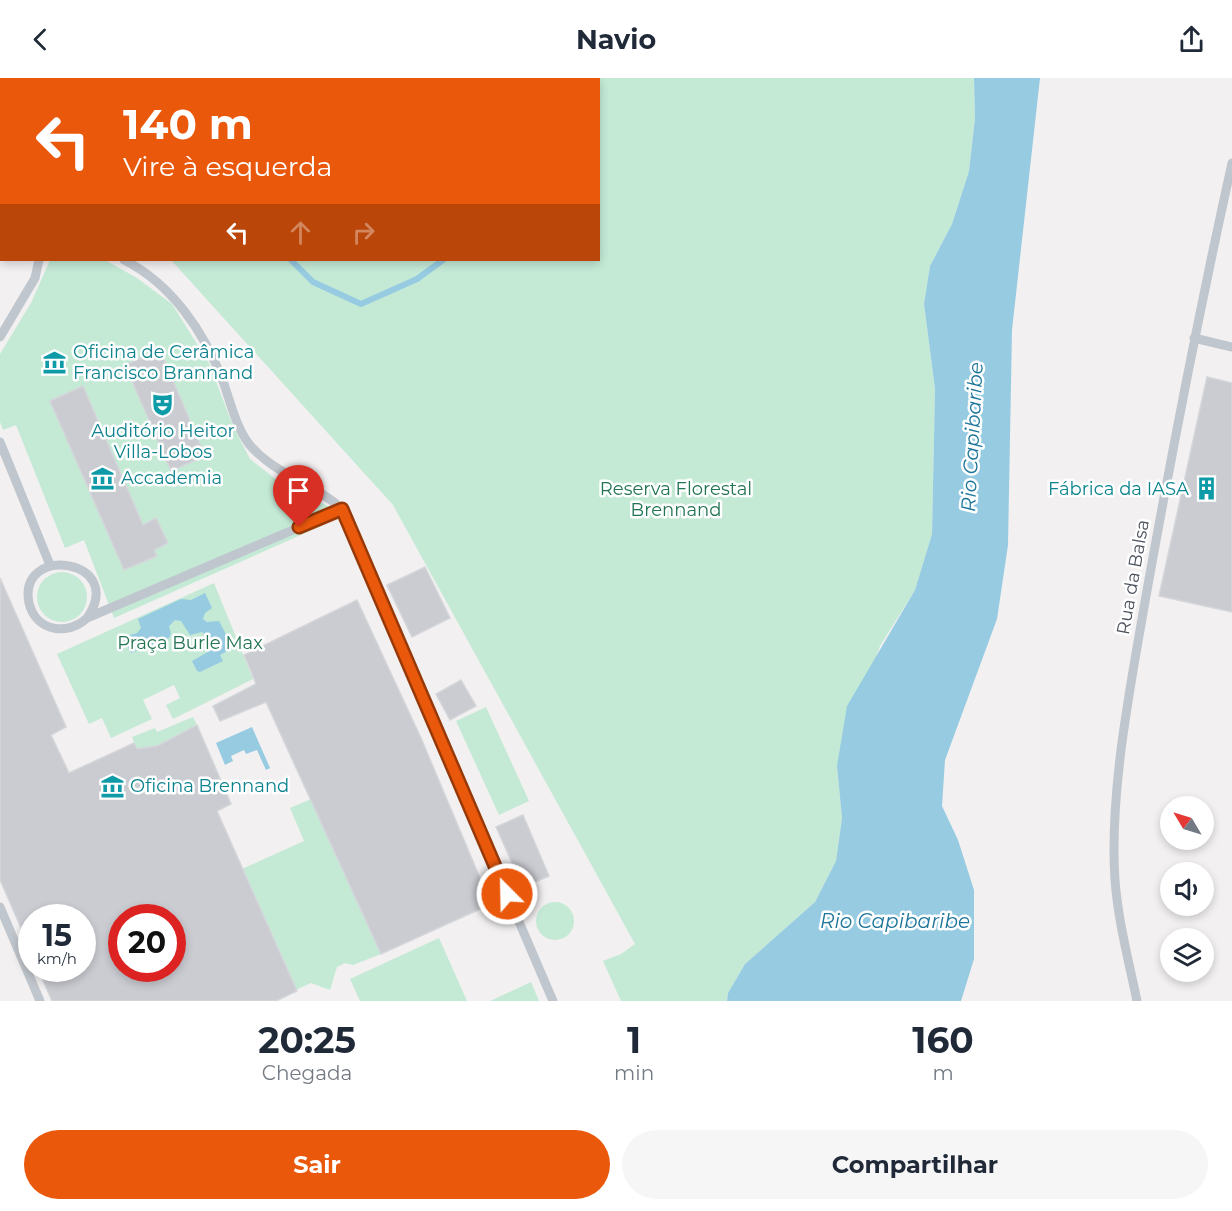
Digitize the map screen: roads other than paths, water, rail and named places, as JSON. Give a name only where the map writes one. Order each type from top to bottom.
[{"type":"lane","name":"Rua da Balsa","points":[[1137,1001],[1115,880],[1117,802],[1132,676],[1194,338],[1232,163]]},
{"type":"lane","points":[[0,337],[35,278],[39,261]]},
{"type":"lane","points":[[125,261],[159,284],[184,308],[215,360],[248,442],[266,461],[289,477],[326,495],[342,509],[553,1001]]},
{"type":"lane","points":[[1194,338],[1232,347]]},
{"type":"lane","points":[[0,442],[50,565]]},
{"type":"lane","points":[[87,618],[342,509]]},
{"type":"lane","points":[[70,564],[87,574],[92,582],[95,601],[87,618],[79,626],[57,630],[38,620],[29,600],[29,589],[41,571],[50,565],[70,564]]},
{"type":"lane","points":[[0,907],[40,1001]]},
{"type":"water","name":"Rio Capibaribe","points":[[974,78],[1040,78],[1012,330],[1008,545],[997,619],[945,760],[942,806],[958,840],[974,890],[974,959],[961,1001],[727,1001],[728,993],[745,964],[815,902],[836,861],[842,818],[837,766],[847,706],[915,590],[932,534],[935,389],[924,304],[930,266],[952,224],[969,171],[975,118]]},
{"type":"water","points":[[205,593],[212,608],[205,613],[203,619],[207,622],[219,621],[233,648],[220,655],[223,661],[200,672],[197,671],[192,661],[213,649],[212,639],[202,632],[190,635],[181,621],[175,620],[169,626],[171,634],[169,638],[131,653],[123,637],[137,633],[141,628],[138,619],[181,599],[191,600]]},
{"type":"water","points":[[252,727],[270,768],[266,770],[257,750],[246,754],[244,750],[231,756],[233,761],[225,765],[216,743]]},
{"type":"waterway","points":[[292,261],[313,282],[361,304],[417,279],[442,261]]},
{"type":"place","name":"Oficina de Cerâmica Francisco Brannand","points":[[55,362]]},
{"type":"place","name":"Auditório Heitor Villa-Lobos","points":[[163,405]]},
{"type":"place","name":"Accademia","points":[[103,478]]},
{"type":"place","name":"Fábrica da IASA","points":[[1207,489]]},
{"type":"place","name":"Oficina Brennand","points":[[112,786]]},
{"type":"park label","name":"Reserva Florestal Brennand","points":[[676,499]]},
{"type":"park label","name":"Praça Burle Max","points":[[190,643]]}]
